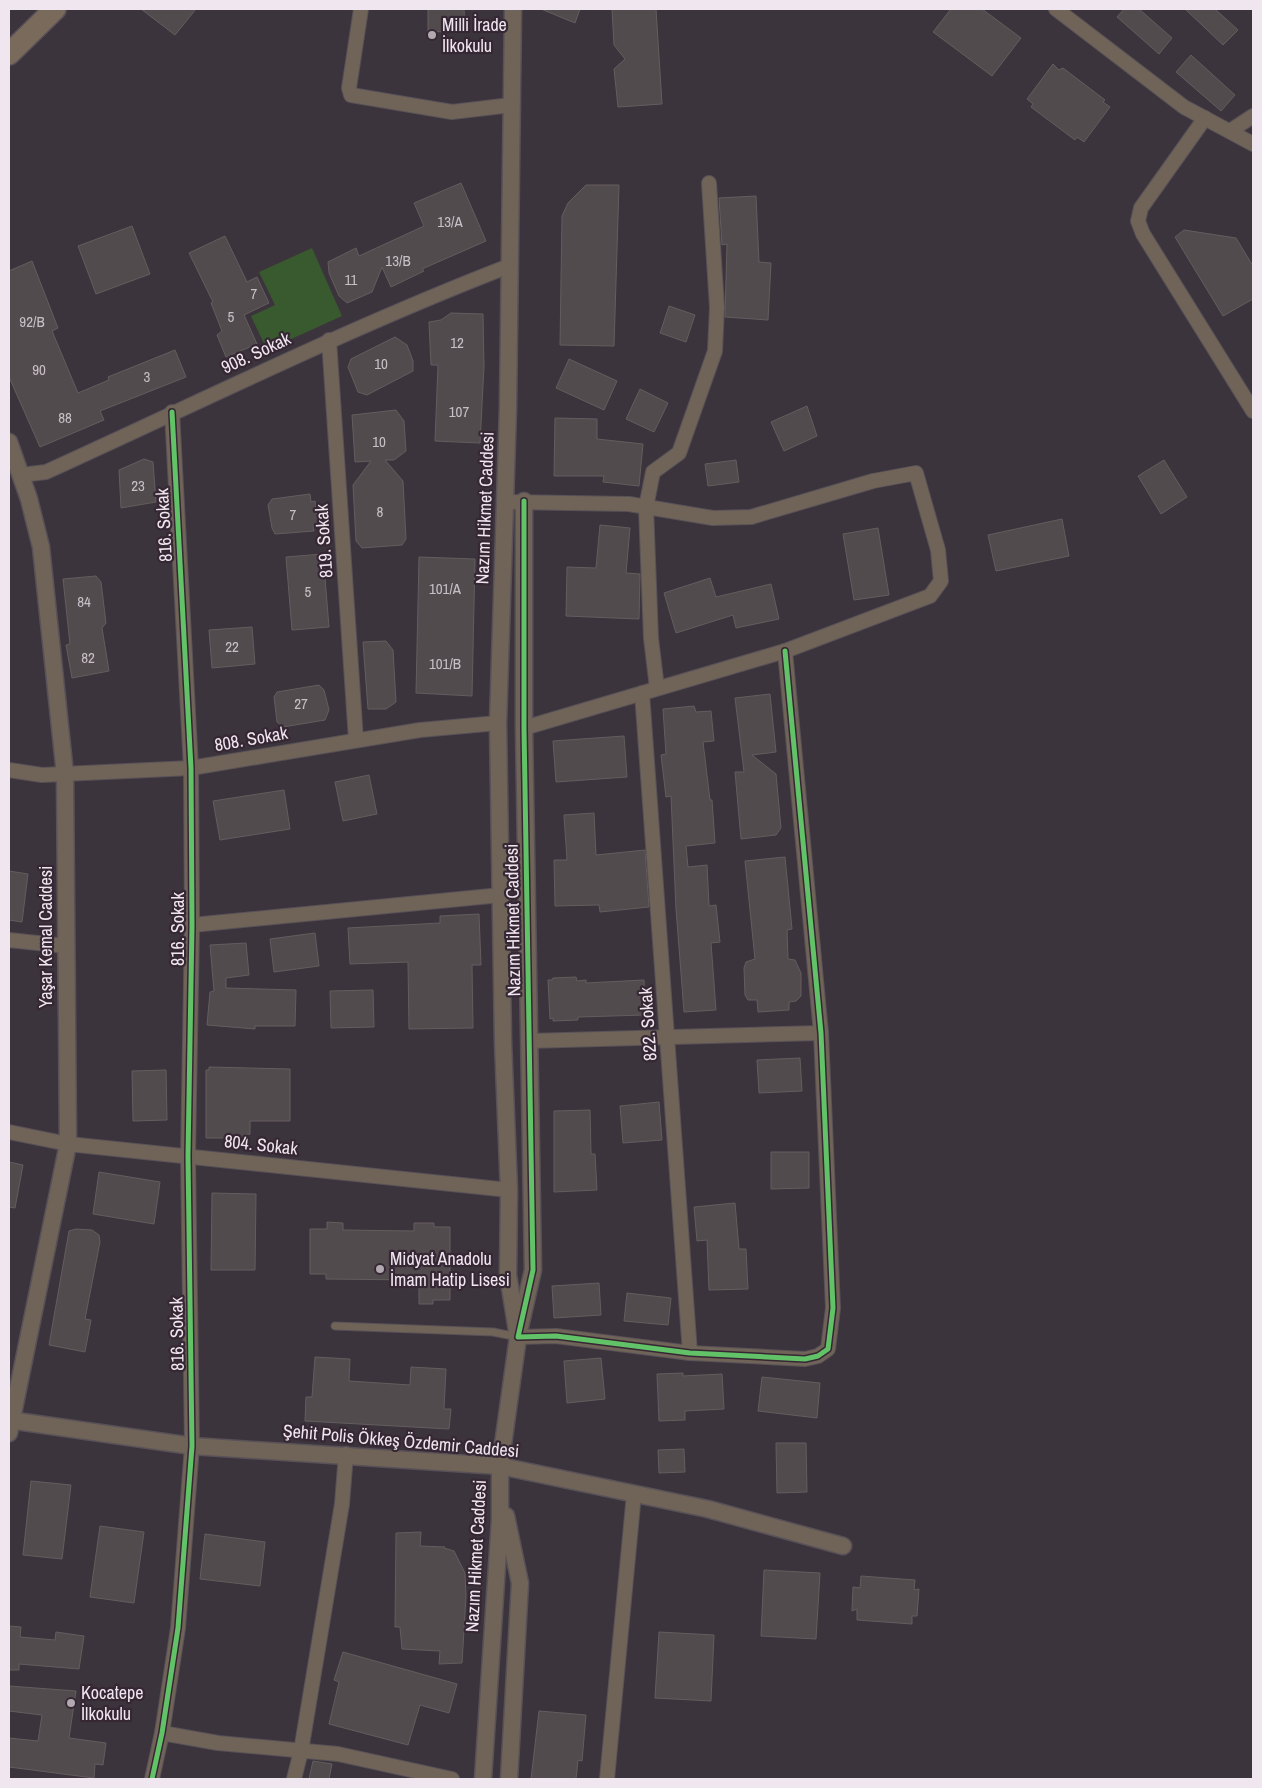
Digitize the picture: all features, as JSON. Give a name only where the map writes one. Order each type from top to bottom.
[{"type":"main road","points":[[9,54],[56,9]]},
{"type":"street","points":[[361,9],[349,88],[352,94],[452,112],[511,105]]},
{"type":"street","name":"Nazım Hikmet Caddesi","points":[[513,9],[508,408],[498,723],[503,1042],[509,1190],[508,1275],[518,1337]]},
{"type":"street","points":[[1056,9],[1184,107],[1253,144]]},
{"type":"street","points":[[1230,131],[1253,116]]},
{"type":"street","points":[[1205,118],[1141,208],[1138,221],[1143,234],[1253,411]]},
{"type":"street","points":[[658,688],[651,638],[646,507],[653,472],[679,453],[715,351],[717,307],[709,183]]},
{"type":"street","name":"908. Sokak","points":[[21,475],[46,472],[329,340],[415,302],[509,266]]},
{"type":"street","name":"819. Sokak","points":[[329,340],[356,740]]},
{"type":"street","name":"816. Sokak","points":[[152,1779],[162,1733],[178,1628],[192,1446],[188,1156],[192,925],[191,768],[172,412]]},
{"type":"street","name":"Yaşar Kemal Caddesi","points":[[9,442],[29,498],[41,548],[65,774],[68,1144],[13,1393],[9,1425]]},
{"type":"street","points":[[504,502],[629,504],[713,518],[750,516],[873,482],[916,473],[938,550],[941,581],[930,596],[785,652],[524,728]]},
{"type":"street","name":"Nazım Hikmet Caddesi","points":[[483,1779],[500,1520],[500,1466],[518,1337],[533,1270],[524,728],[524,501]]},
{"type":"street","points":[[518,1337],[556,1336],[690,1353],[805,1359],[818,1356],[828,1349],[833,1308],[821,1032],[785,652]]},
{"type":"street","name":"822. Sokak","points":[[642,693],[690,1353]]},
{"type":"street","name":"808. Sokak","points":[[9,770],[42,774],[65,774],[191,768],[420,730],[498,723]]},
{"type":"street","points":[[192,925],[500,895]]},
{"type":"street","points":[[9,940],[66,946]]},
{"type":"street","points":[[528,1041],[821,1032]]},
{"type":"street","name":"804. Sokak","points":[[9,1132],[68,1144],[509,1190]]},
{"type":"street","name":"Şehit Polis Ökkeş Özdemir Caddesi","points":[[9,1425],[192,1446],[346,1454],[500,1466],[708,1509],[844,1546]]},
{"type":"street","points":[[294,1779],[301,1751],[342,1504],[346,1454]]},
{"type":"street","points":[[500,1487],[520,1584],[509,1779]]},
{"type":"street","points":[[607,1779],[634,1494]]},
{"type":"street","points":[[162,1733],[218,1743],[338,1754],[452,1779]]},
{"type":"lane","points":[[335,1326],[493,1332],[518,1337]]},
{"type":"green space","points":[[312,248],[342,316],[267,350],[251,316],[275,305],[259,272]]},
{"type":"building","points":[[141,9],[196,9],[175,35]]},
{"type":"building","points":[[428,9],[464,9],[465,31],[428,32]]},
{"type":"building","points":[[541,9],[580,9],[575,23]]},
{"type":"building","points":[[612,9],[656,9],[662,104],[618,107],[614,69],[625,59],[614,45]]},
{"type":"building","points":[[951,9],[982,9],[1021,38],[992,76],[933,32]]},
{"type":"building","points":[[1124,9],[1139,9],[1172,38],[1159,54],[1117,17]]},
{"type":"building","points":[[1185,9],[1215,9],[1238,30],[1223,45]]},
{"type":"building","points":[[1191,55],[1235,95],[1221,111],[1176,72]]},
{"type":"building","points":[[1053,64],[1059,70],[1063,68],[1105,100],[1103,102],[1110,107],[1084,142],[1077,137],[1075,140],[1031,107],[1033,104],[1027,99]]},
{"type":"building","points":[[461,183],[486,241],[422,269],[424,271],[391,287],[382,267],[372,292],[347,303],[339,296],[329,273],[328,262],[356,248],[359,256],[424,226],[414,203]]},
{"type":"building","points":[[586,185],[619,185],[614,346],[560,345],[562,216],[568,203]]},
{"type":"building","points":[[756,196],[759,262],[771,263],[768,320],[725,317],[727,244],[722,245],[719,198]]},
{"type":"building","points":[[132,226],[150,274],[96,294],[78,246]]},
{"type":"building","points":[[1184,230],[1236,238],[1253,266],[1253,299],[1223,316],[1175,237]]},
{"type":"building","points":[[225,236],[247,282],[257,277],[269,303],[244,315],[257,344],[226,357],[217,335],[222,331],[211,303],[213,302],[189,253]]},
{"type":"building","points":[[32,261],[58,328],[52,331],[78,393],[109,380],[108,377],[175,350],[186,377],[100,411],[104,420],[40,447],[9,377],[9,271]]},
{"type":"building","points":[[669,306],[695,315],[686,342],[660,333]]},
{"type":"building","points":[[451,313],[483,314],[484,366],[480,443],[435,441],[438,365],[431,365],[429,322],[441,320]]},
{"type":"building","points":[[395,337],[407,345],[413,361],[413,371],[367,395],[358,392],[348,367],[351,359]]},
{"type":"building","points":[[569,359],[617,381],[604,410],[556,388]]},
{"type":"building","points":[[640,389],[668,403],[654,432],[626,419]]},
{"type":"building","points":[[807,406],[817,436],[784,451],[771,422]]},
{"type":"building","points":[[396,410],[404,421],[406,451],[394,460],[385,460],[403,481],[406,539],[402,545],[362,548],[356,541],[353,485],[371,461],[355,462],[352,415]]},
{"type":"building","points":[[555,418],[597,419],[597,439],[643,444],[639,486],[603,482],[604,476],[554,476]]},
{"type":"building","points":[[144,459],[153,462],[156,502],[121,508],[119,470]]},
{"type":"building","points":[[736,460],[739,482],[708,486],[705,464]]},
{"type":"building","points":[[1164,460],[1187,497],[1161,514],[1138,476]]},
{"type":"building","points":[[310,494],[311,502],[315,501],[318,524],[313,525],[314,531],[275,534],[272,528],[268,505],[272,499]]},
{"type":"building","points":[[1062,519],[1069,556],[996,571],[988,535]]},
{"type":"building","points":[[600,525],[630,528],[626,573],[640,574],[639,619],[566,616],[567,567],[596,568]]},
{"type":"building","points":[[878,528],[889,595],[854,600],[843,534]]},
{"type":"building","points":[[323,554],[329,627],[292,630],[286,557]]},
{"type":"building","points":[[419,557],[475,559],[472,696],[416,693]]},
{"type":"building","points":[[96,576],[101,582],[106,623],[102,628],[109,671],[72,678],[66,645],[70,644],[63,579]]},
{"type":"building","points":[[710,578],[716,597],[771,584],[779,619],[736,628],[733,615],[676,633],[664,593]]},
{"type":"building","points":[[252,627],[255,664],[212,668],[209,630]]},
{"type":"building","points":[[386,641],[393,650],[396,702],[386,709],[368,709],[363,642]]},
{"type":"building","points":[[319,685],[324,690],[329,710],[325,720],[283,727],[277,722],[274,697],[277,692]]},
{"type":"building","points":[[770,694],[776,752],[752,755],[776,774],[781,828],[776,835],[741,839],[735,772],[744,772],[735,698]]},
{"type":"building","points":[[694,706],[696,712],[711,711],[714,741],[703,742],[710,800],[712,800],[715,843],[686,846],[688,867],[707,865],[709,906],[716,905],[720,942],[711,943],[716,1010],[684,1012],[676,909],[671,796],[666,797],[661,755],[666,754],[663,709]]},
{"type":"building","points":[[624,736],[627,777],[556,782],[553,741]]},
{"type":"building","points":[[369,775],[377,814],[343,821],[335,782]]},
{"type":"building","points":[[284,790],[290,829],[220,840],[213,801]]},
{"type":"building","points":[[594,813],[596,855],[645,850],[649,907],[600,912],[599,905],[555,906],[554,860],[567,860],[564,815]]},
{"type":"building","points":[[785,857],[792,929],[787,930],[788,959],[795,960],[801,973],[801,996],[796,1001],[789,1002],[789,1010],[758,1012],[757,1000],[748,1000],[745,995],[744,968],[746,962],[755,959],[745,861]]},
{"type":"building","points":[[9,871],[28,874],[22,922],[9,920]]},
{"type":"building","points":[[479,914],[481,965],[472,965],[473,1028],[409,1029],[408,962],[350,964],[348,928],[440,923],[440,916]]},
{"type":"building","points":[[315,933],[319,966],[274,972],[270,939]]},
{"type":"building","points":[[246,943],[249,975],[226,978],[226,988],[296,990],[295,1026],[255,1026],[255,1029],[207,1025],[210,992],[214,991],[210,945]]},
{"type":"building","points":[[576,977],[577,981],[586,980],[586,983],[644,980],[645,1015],[578,1017],[578,1020],[553,1021],[553,1018],[550,1019],[548,980]]},
{"type":"building","points":[[373,990],[374,1027],[331,1028],[330,991]]},
{"type":"building","points":[[800,1058],[802,1091],[759,1093],[757,1060]]},
{"type":"building","points":[[209,1067],[290,1069],[290,1121],[250,1121],[250,1134],[243,1135],[244,1138],[206,1138],[206,1070],[209,1070]]},
{"type":"building","points":[[166,1070],[167,1120],[133,1121],[132,1071]]},
{"type":"building","points":[[659,1102],[662,1140],[623,1143],[620,1106]]},
{"type":"building","points":[[590,1110],[591,1154],[595,1154],[597,1190],[554,1192],[554,1111]]},
{"type":"building","points":[[771,1152],[809,1152],[809,1188],[771,1189]]},
{"type":"building","points":[[9,1162],[23,1165],[15,1208],[9,1207]]},
{"type":"building","points":[[99,1172],[160,1182],[154,1224],[93,1214]]},
{"type":"building","points":[[212,1193],[256,1194],[255,1270],[211,1270]]},
{"type":"building","points":[[735,1203],[739,1249],[746,1249],[748,1289],[709,1290],[707,1240],[697,1241],[694,1207]]},
{"type":"building","points":[[327,1222],[343,1223],[343,1230],[414,1231],[414,1223],[434,1223],[434,1227],[450,1227],[450,1300],[433,1300],[433,1304],[419,1304],[419,1280],[326,1279],[326,1274],[310,1274],[310,1229],[327,1229]]},
{"type":"building","points":[[76,1229],[92,1230],[99,1235],[100,1242],[85,1319],[91,1320],[85,1352],[49,1345],[69,1231]]},
{"type":"building","points":[[599,1283],[601,1315],[554,1318],[552,1286]]},
{"type":"building","points":[[627,1293],[671,1298],[668,1325],[624,1321]]},
{"type":"building","points":[[315,1357],[350,1359],[349,1381],[410,1385],[411,1367],[446,1369],[444,1409],[451,1409],[449,1429],[305,1421],[306,1397],[312,1397]]},
{"type":"building","points":[[601,1358],[605,1399],[567,1403],[564,1361]]},
{"type":"building","points":[[683,1373],[683,1376],[722,1374],[724,1409],[685,1411],[685,1420],[659,1421],[657,1374]]},
{"type":"building","points":[[762,1377],[820,1383],[817,1418],[758,1411]]},
{"type":"building","points":[[776,1443],[806,1443],[807,1492],[777,1493]]},
{"type":"building","points":[[684,1449],[685,1472],[659,1473],[658,1450]]},
{"type":"building","points":[[31,1481],[71,1485],[62,1559],[23,1555]]},
{"type":"building","points":[[100,1526],[144,1532],[134,1603],[90,1597]]},
{"type":"building","points":[[421,1532],[420,1546],[445,1547],[454,1551],[465,1573],[466,1596],[462,1663],[439,1664],[440,1651],[402,1649],[400,1627],[395,1627],[396,1533]]},
{"type":"building","points":[[205,1534],[265,1542],[260,1586],[200,1579]]},
{"type":"building","points":[[764,1570],[820,1573],[816,1639],[761,1636]]},
{"type":"building","points":[[861,1576],[915,1580],[914,1590],[919,1589],[917,1616],[912,1616],[912,1624],[857,1620],[857,1609],[852,1611],[853,1587],[860,1588]]},
{"type":"building","points":[[9,1626],[21,1627],[20,1637],[55,1640],[56,1632],[84,1636],[79,1669],[19,1664],[19,1670],[9,1670]]},
{"type":"building","points":[[659,1632],[714,1635],[711,1701],[655,1698]]},
{"type":"building","points":[[343,1652],[457,1684],[449,1713],[420,1705],[408,1745],[329,1724],[339,1682],[334,1680]]},
{"type":"building","points":[[9,1686],[76,1691],[69,1738],[106,1743],[103,1765],[95,1764],[94,1778],[9,1767],[9,1738],[38,1741],[42,1715],[9,1711]]},
{"type":"building","points":[[539,1711],[586,1715],[582,1761],[578,1760],[576,1779],[531,1779]]},
{"type":"building","points":[[313,1761],[332,1764],[329,1779],[309,1779]]},
{"type":"cycle path","points":[[152,1779],[162,1733],[178,1628],[192,1446],[188,1156],[192,925],[191,768],[172,412]]},
{"type":"cycle path","points":[[524,501],[524,728],[533,1270],[518,1337],[556,1336],[690,1353],[805,1359],[818,1356],[828,1349],[833,1308],[821,1033],[785,651]]},
{"type":"place","name":"Milli İrade İlkokulu","points":[[432,35]]},
{"type":"place","name":"Midyat Anadolu İmam Hatip Lisesi","points":[[380,1269]]},
{"type":"place","name":"Kocatepe İlkokulu","points":[[71,1703]]}]
